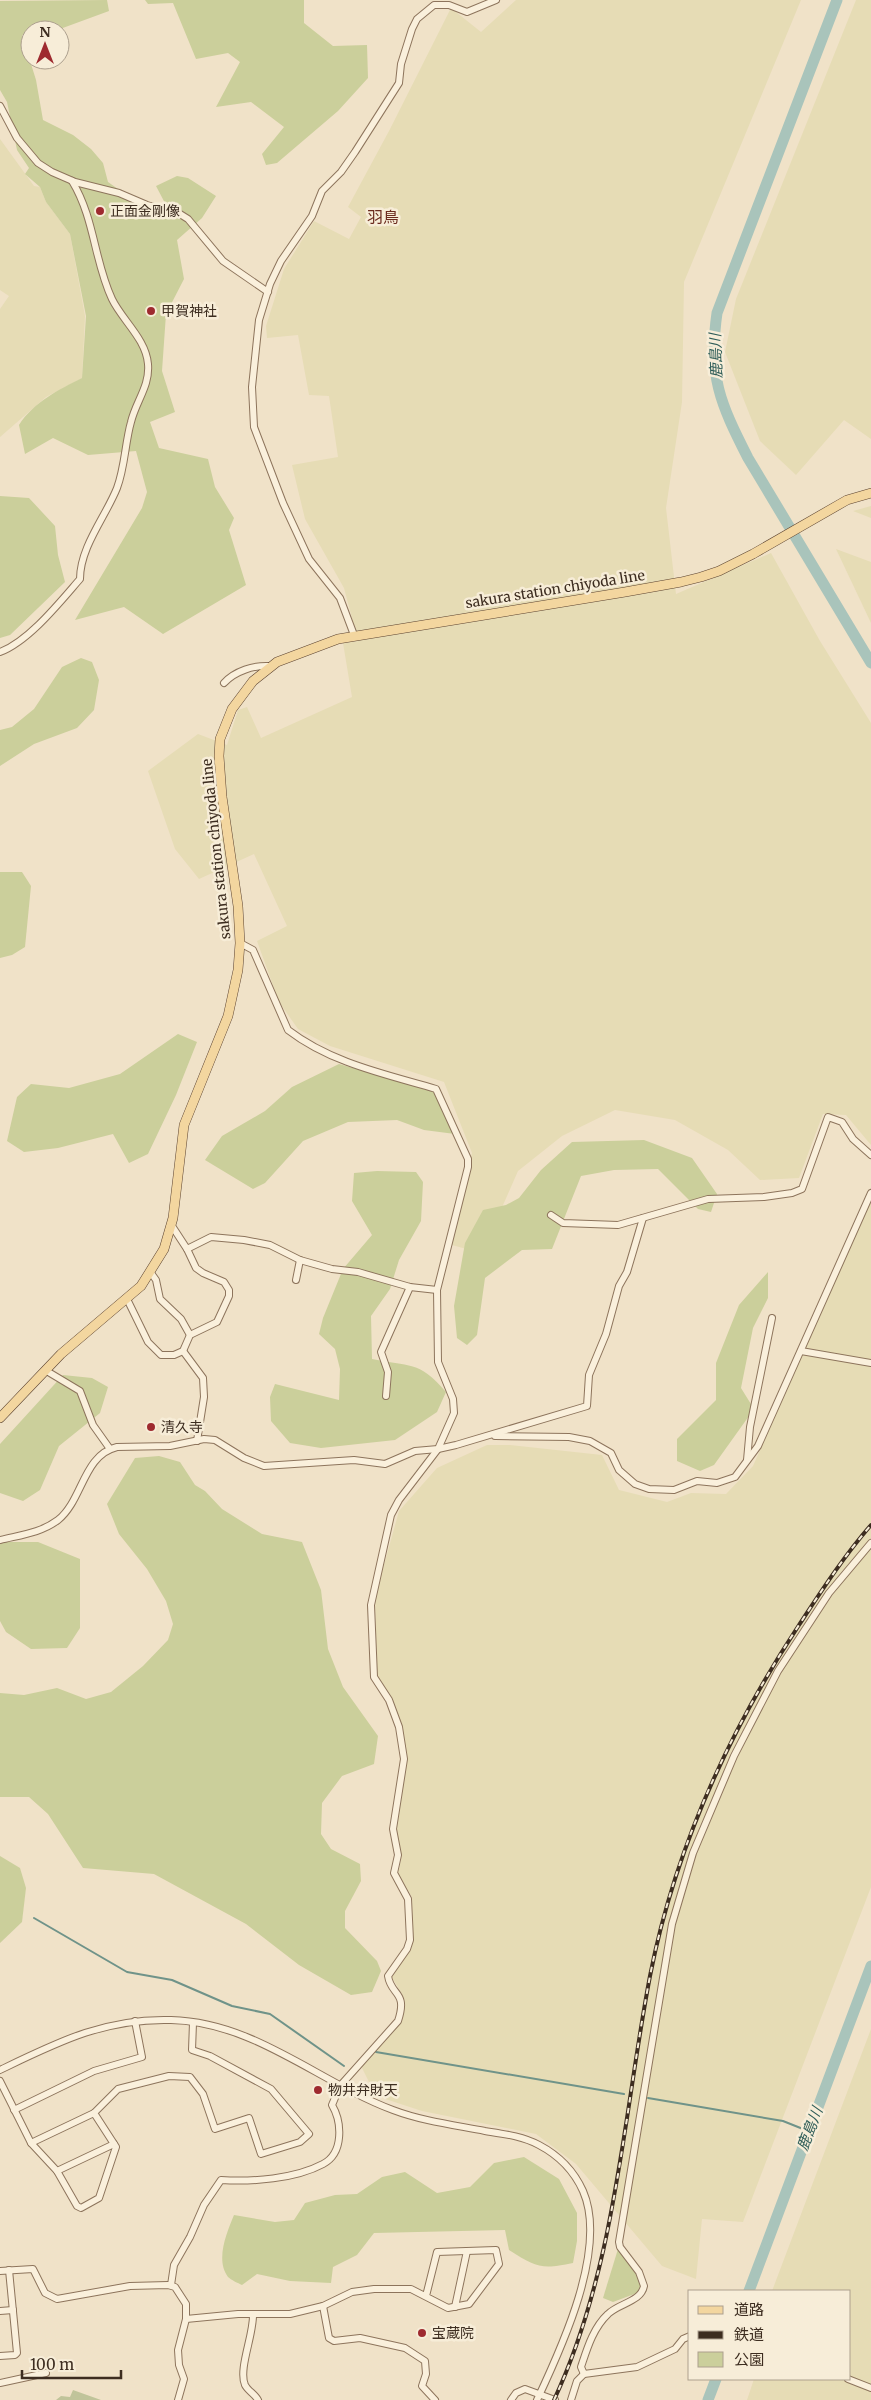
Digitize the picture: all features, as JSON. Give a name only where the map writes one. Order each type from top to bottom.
[{"type":"main road","name":"sakura station chiyoda line","points":[[0,1418],[46,1370],[141,1286],[151,1273],[164,1249],[172,1226],[184,1125],[228,1016],[238,970],[240,943],[235,879],[222,798],[219,756],[220,739],[232,709],[247,687],[270,666],[310,648],[354,635],[681,582],[719,571],[847,500],[871,493]]},
{"type":"street","points":[[354,635],[340,598],[309,559],[283,503],[254,427],[254,366],[259,320],[281,261],[312,216],[322,191],[341,172],[399,83],[407,41],[418,19],[434,5],[449,5],[467,12],[496,0]]},
{"type":"street","points":[[0,106],[25,150],[52,172],[180,214],[188,219],[223,261],[268,292]]},
{"type":"street","points":[[0,652],[11,648],[39,624],[80,579],[80,572],[94,533],[117,487],[132,420],[149,376],[145,353],[112,299],[89,217],[81,195],[72,180]]},
{"type":"street","points":[[224,683],[230,676],[259,665],[270,666]]},
{"type":"street","points":[[171,2285],[174,2265],[190,2237],[204,2205],[221,2180],[256,2180],[284,2176],[324,2164],[331,2157],[339,2140],[338,2116],[332,2105],[340,2086],[398,2021],[402,2010],[400,1997],[388,1976],[407,1949],[410,1940],[408,1899],[394,1873],[398,1855],[392,1829],[404,1759],[399,1727],[389,1700],[374,1676],[371,1605],[391,1515],[399,1500],[438,1450],[454,1413],[453,1399],[438,1362],[437,1290],[468,1167],[468,1159],[436,1089],[335,1058],[296,1036],[288,1030],[253,950],[240,943]]},
{"type":"street","points":[[551,1214],[563,1223],[618,1225],[708,1200],[764,1197],[792,1193],[802,1189],[828,1117],[842,1122],[853,1139],[871,1156]]},
{"type":"street","points":[[491,1435],[569,1437],[590,1441],[610,1453],[619,1470],[634,1484],[649,1489],[674,1490],[697,1481],[717,1483],[735,1477],[758,1446],[871,1193]]},
{"type":"street","points":[[0,1540],[36,1532],[58,1520],[72,1507],[93,1464],[110,1449],[170,1446],[214,1440],[244,1458],[264,1466],[354,1460],[384,1464],[414,1451],[438,1450],[587,1406],[589,1376],[606,1334],[619,1286],[626,1272],[642,1218]]},
{"type":"street","points":[[127,1300],[148,1342],[161,1355],[174,1355],[183,1351],[190,1335],[217,1322],[229,1296],[229,1290],[224,1282],[196,1268],[187,1249],[172,1226]]},
{"type":"street","points":[[187,1249],[210,1236],[218,1236],[270,1245],[300,1260],[358,1272],[410,1287],[437,1290]]},
{"type":"street","points":[[296,1280],[300,1260]]},
{"type":"street","points":[[151,1273],[156,1280],[160,1299],[181,1319],[190,1335]]},
{"type":"street","points":[[386,1396],[388,1372],[381,1352],[410,1287]]},
{"type":"street","points":[[746,1461],[750,1427],[772,1318]]},
{"type":"street","points":[[183,1351],[203,1378],[204,1398],[197,1441]]},
{"type":"street","points":[[801,1351],[871,1363]]},
{"type":"street","points":[[46,1370],[80,1391],[84,1397],[93,1425],[110,1449]]},
{"type":"street","points":[[584,2374],[581,2367],[586,2352],[601,2323],[617,2307],[640,2295],[644,2286],[639,2272],[620,2247],[619,2242],[672,1924],[693,1853],[734,1756],[778,1671],[829,1593],[871,1543]]},
{"type":"street","points":[[0,2070],[70,2037],[100,2027],[135,2021],[173,2020],[193,2022],[227,2029],[253,2039],[340,2086],[394,2111],[442,2123],[520,2137],[553,2154],[571,2171],[583,2191],[589,2212],[589,2247],[568,2330],[538,2397]]},
{"type":"street","points":[[14,2110],[94,2071],[142,2057],[135,2021]]},
{"type":"street","points":[[30,2143],[94,2112],[118,2089],[149,2080],[182,2075],[190,2077],[203,2094],[215,2129],[249,2118],[261,2154],[300,2142],[309,2134],[271,2089],[210,2056],[192,2050],[193,2022]]},
{"type":"street","points":[[0,2081],[30,2143],[57,2172],[77,2206],[81,2208],[99,2198],[116,2148],[94,2112]]},
{"type":"street","points":[[57,2172],[114,2144]]},
{"type":"street","points":[[186,2318],[290,2314],[323,2306],[344,2294],[361,2290],[411,2289],[448,2308],[469,2304],[499,2264],[496,2250],[437,2252],[426,2296]]},
{"type":"street","points":[[455,2307],[467,2251]]},
{"type":"street","points":[[0,2271],[33,2269],[45,2293],[57,2299],[130,2286],[171,2285],[175,2287],[184,2299],[186,2318],[178,2350],[178,2365],[184,2379],[178,2400]]},
{"type":"street","points":[[0,2356],[16,2355],[17,2353],[9,2270]]},
{"type":"street","points":[[323,2306],[329,2338],[334,2341],[360,2338],[405,2348],[425,2361],[426,2374],[422,2386],[435,2400]]},
{"type":"street","points":[[0,2311],[13,2310]]},
{"type":"street","points":[[253,2314],[254,2326],[243,2372],[245,2385],[258,2400]]},
{"type":"street","points":[[570,2400],[577,2381],[584,2374],[637,2367],[675,2349],[682,2339],[688,2337]]},
{"type":"street","points":[[0,2383],[46,2373]]},
{"type":"street","points":[[851,2380],[871,2388]]},
{"type":"street","points":[[511,2400],[520,2390],[530,2390],[538,2397],[555,2400]]},
{"type":"shaded area","points":[[516,0],[801,0],[684,282],[682,402],[666,508],[676,594],[771,553],[820,641],[871,723],[871,1145],[846,1115],[823,1114],[799,1178],[760,1180],[728,1150],[675,1120],[615,1110],[562,1136],[518,1171],[492,1230],[470,1250],[452,1245],[472,1153],[444,1082],[330,1046],[298,1029],[279,1002],[257,941],[287,926],[254,854],[199,879],[175,849],[148,771],[198,734],[227,745],[238,710],[247,707],[261,738],[352,697],[343,643],[358,641],[344,588],[305,519],[292,465],[338,457],[329,396],[309,395],[298,335],[267,338],[266,326],[284,269],[314,221],[349,239],[361,217],[348,207],[451,8],[481,32]]},
{"type":"shaded area","points":[[856,0],[871,0],[871,439],[844,420],[796,475],[760,441],[725,352],[736,299]]},
{"type":"shaded area","points":[[0,139],[34,186],[40,187],[46,202],[70,234],[85,316],[82,378],[46,397],[0,437],[0,309],[9,296],[0,290]]},
{"type":"shaded area","points":[[871,506],[871,518],[853,511]]},
{"type":"shaded area","points":[[836,549],[871,562],[871,623]]},
{"type":"shaded area","points":[[871,1198],[871,1887],[743,2222],[702,2219],[696,2279],[662,2266],[576,2164],[536,2134],[422,2111],[376,2096],[362,2068],[363,2062],[402,2017],[404,2008],[402,1994],[391,1976],[411,1948],[413,1942],[412,1897],[398,1874],[401,1860],[395,1830],[406,1757],[400,1724],[377,1677],[375,1597],[399,1511],[437,1468],[487,1445],[510,1445],[602,1455],[619,1490],[667,1502],[691,1493],[726,1494],[753,1466]]},
{"type":"shaded area","points":[[871,2029],[871,2400],[747,2400],[754,2380],[851,2380],[851,2290],[772,2290]]},
{"type":"green space","points":[[107,0],[109,11],[70,25],[70,20],[20,20],[20,70],[33,70],[43,120],[73,135],[91,149],[103,163],[108,182],[145,208],[166,205],[156,186],[177,176],[188,178],[216,196],[202,218],[177,240],[184,279],[166,314],[162,371],[175,412],[150,422],[159,448],[208,459],[215,487],[234,518],[229,530],[246,585],[163,634],[124,607],[75,620],[142,508],[147,492],[136,451],[88,455],[53,438],[25,454],[19,425],[25,417],[39,403],[55,392],[82,378],[86,316],[70,234],[46,202],[40,187],[25,174],[29,168],[17,150],[7,102],[0,90],[0,1]]},
{"type":"green space","points":[[145,0],[304,0],[304,23],[333,46],[367,45],[368,78],[338,111],[277,163],[266,165],[262,154],[284,127],[251,102],[216,107],[240,62],[228,53],[196,59],[173,3],[148,4]]},
{"type":"green space","points":[[0,496],[29,498],[55,526],[58,555],[65,582],[10,635],[0,638]]},
{"type":"green space","points":[[81,658],[92,662],[99,680],[94,710],[77,728],[34,744],[0,766],[0,730],[12,727],[34,709],[62,667]]},
{"type":"green space","points":[[0,872],[22,872],[31,886],[25,947],[12,955],[0,958]]},
{"type":"green space","points":[[178,1034],[197,1042],[176,1095],[148,1154],[129,1163],[113,1134],[58,1148],[24,1152],[7,1141],[17,1097],[31,1084],[69,1088],[120,1074]]},
{"type":"green space","points":[[339,1064],[432,1088],[455,1134],[424,1130],[397,1120],[348,1122],[303,1141],[265,1183],[253,1189],[205,1160],[222,1136],[265,1111],[292,1087]]},
{"type":"green space","points":[[644,1140],[692,1158],[717,1194],[711,1212],[698,1209],[658,1169],[614,1170],[581,1176],[552,1249],[522,1250],[485,1278],[477,1335],[467,1345],[457,1338],[454,1306],[465,1243],[483,1210],[506,1205],[519,1198],[541,1170],[572,1142]]},
{"type":"green space","points":[[377,1171],[416,1172],[423,1182],[421,1221],[399,1260],[390,1289],[371,1316],[372,1359],[413,1366],[428,1374],[446,1392],[437,1412],[395,1440],[321,1448],[290,1443],[271,1421],[270,1397],[275,1384],[339,1400],[340,1369],[335,1349],[319,1334],[323,1318],[343,1269],[372,1235],[352,1201],[354,1173]]},
{"type":"green space","points":[[768,1272],[768,1298],[753,1328],[741,1388],[754,1409],[714,1465],[700,1471],[677,1461],[677,1439],[716,1400],[716,1363],[739,1305]]},
{"type":"green space","points":[[63,1375],[92,1378],[108,1387],[100,1413],[59,1446],[40,1490],[23,1501],[0,1493],[0,1444]]},
{"type":"green space","points":[[159,1456],[180,1462],[195,1485],[205,1491],[222,1509],[262,1534],[302,1542],[321,1590],[328,1649],[343,1687],[378,1736],[374,1764],[342,1776],[322,1803],[321,1834],[331,1849],[360,1864],[361,1881],[345,1911],[345,1928],[377,1961],[381,1971],[372,1992],[351,1995],[299,1965],[246,1924],[154,1874],[83,1868],[48,1814],[29,1797],[0,1797],[0,1693],[24,1695],[57,1688],[86,1699],[111,1692],[143,1666],[168,1640],[173,1624],[166,1601],[147,1569],[119,1534],[107,1504],[135,1458]]},
{"type":"green space","points":[[0,1542],[38,1542],[80,1559],[80,1628],[67,1648],[31,1649],[6,1632],[0,1621]]},
{"type":"green space","points":[[0,1856],[20,1868],[26,1888],[22,1922],[0,1943]]},
{"type":"green space","points":[[524,2157],[559,2179],[577,2213],[577,2241],[573,2263],[539,2266],[526,2260],[509,2250],[505,2230],[374,2233],[357,2255],[333,2267],[331,2283],[290,2281],[257,2274],[242,2285],[229,2278],[224,2270],[222,2263],[223,2246],[234,2215],[275,2222],[294,2220],[305,2203],[335,2195],[357,2194],[382,2177],[405,2172],[437,2193],[470,2187],[494,2163]]},
{"type":"green space","points":[[618,2249],[635,2271],[642,2286],[637,2293],[613,2302],[603,2298]]},
{"type":"green space","points":[[73,2390],[101,2400],[56,2400],[61,2396],[70,2397]]},
{"type":"waterway","name":"鹿島川","points":[[837,0],[717,313],[714,354],[715,372],[724,405],[748,458],[871,663]]},
{"type":"waterway","points":[[34,1918],[127,1972],[172,1980],[232,2006],[270,2014],[344,2066]]},
{"type":"waterway","name":"鹿島川","points":[[749,2290],[871,1966]]},
{"type":"waterway","points":[[376,2052],[624,2094]]},
{"type":"waterway","points":[[648,2098],[783,2121],[808,2131]]},
{"type":"waterway","name":"鹿島川","points":[[708,2400],[716,2380]]},
{"type":"railway","points":[[554,2400],[575,2349],[605,2245],[650,1976],[674,1882],[689,1837],[707,1793],[749,1707],[799,1625],[871,1525]]},
{"type":"place","name":"正面金剛像","points":[[100,211]]},
{"type":"place","name":"甲賀神社","points":[[151,311]]},
{"type":"place","name":"清久寺","points":[[151,1427]]},
{"type":"place","name":"物井弁財天","points":[[318,2090]]},
{"type":"place","name":"宝蔵院","points":[[422,2333]]},
{"type":"district","name":"羽鳥","points":[[383,217]]}]
